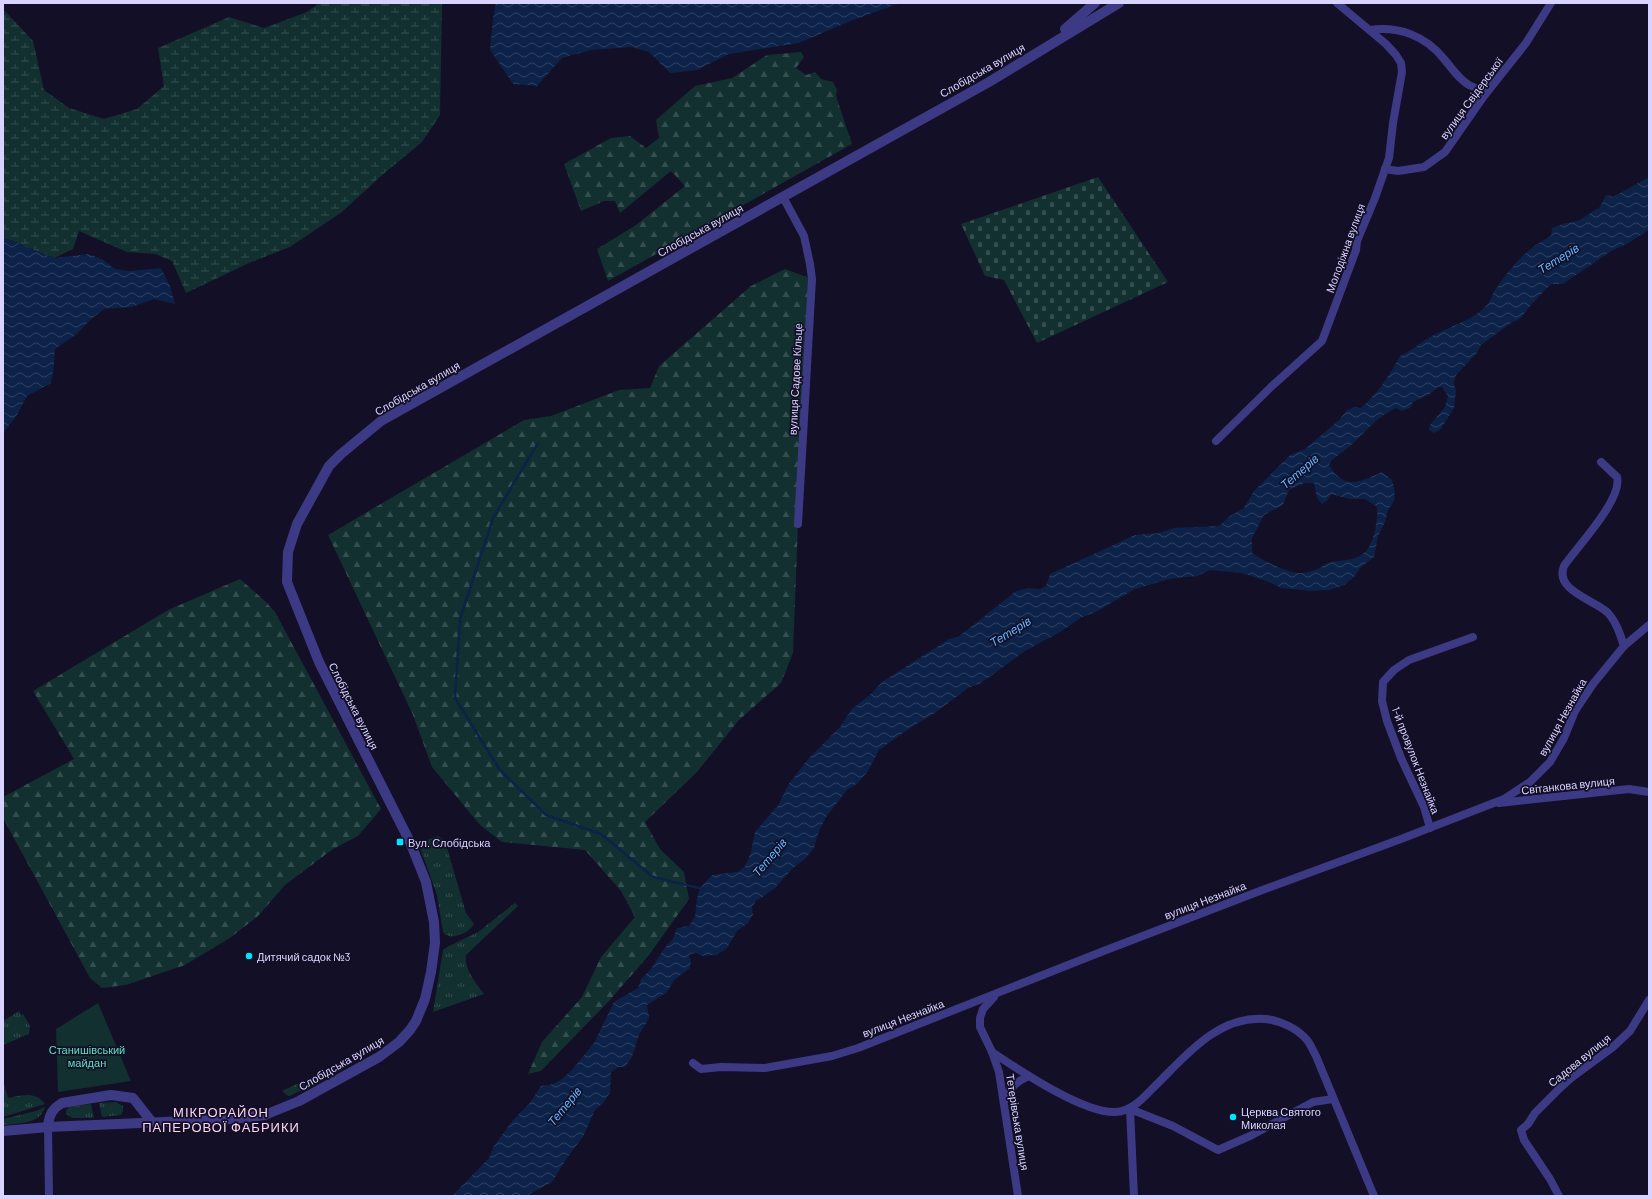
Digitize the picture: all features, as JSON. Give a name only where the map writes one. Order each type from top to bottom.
[{"type":"street","points":[[1032,55],[1095,3]]},
{"type":"street","name":"Слобідська вулиця","points":[[152,1122],[234,1119],[265,1115],[299,1102],[379,1057],[399,1042],[416,1021],[425,998],[431,972],[435,943],[434,922],[430,898],[417,857],[319,662],[287,582],[288,552],[297,524],[329,466],[341,454],[381,421],[989,82],[1119,3]]},
{"type":"street","name":"Молодіжна вулиця","points":[[1216,441],[1272,386],[1322,341],[1389,158],[1393,123],[1402,72],[1401,63],[1396,55],[1370,30],[1337,3]]},
{"type":"street","name":"вулиця Свідерської","points":[[1385,169],[1398,171],[1424,167],[1445,152],[1487,92],[1526,43],[1551,3]]},
{"type":"street","points":[[1370,30],[1385,28],[1403,30],[1432,46],[1455,73],[1469,85],[1487,92]]},
{"type":"street","name":"вулиця Садове Кільце","points":[[783,197],[804,236],[812,279],[798,524]]},
{"type":"street","points":[[1601,462],[1617,477],[1617,489],[1597,523],[1568,560],[1562,574],[1565,582],[1572,590],[1608,613],[1616,624],[1624,646]]},
{"type":"street","name":"вулиця Незнайка","points":[[693,1063],[701,1069],[721,1066],[765,1068],[832,1056],[879,1040],[1101,952],[1504,799],[1530,782],[1550,762],[1583,700],[1601,673],[1624,646],[1649,625]]},
{"type":"street","name":"1-й провулок Незнайка","points":[[1430,828],[1424,807],[1401,758],[1387,721],[1382,702],[1383,682],[1394,670],[1409,660],[1472,637]]},
{"type":"street","name":"Світанкова вулиця","points":[[1490,804],[1628,790],[1649,792]]},
{"type":"street","name":"Тетерівська вулиця","points":[[997,994],[987,1003],[980,1018],[980,1027],[982,1034],[992,1052],[999,1072],[1018,1196]]},
{"type":"street","name":"Садова вулиця","points":[[1559,1196],[1550,1179],[1524,1140],[1521,1130],[1528,1124],[1530,1118],[1565,1083],[1613,1047],[1630,1031],[1649,1000]]},
{"type":"street","points":[[992,1052],[1028,1076],[1080,1104],[1098,1110],[1116,1112],[1130,1109],[1200,1042],[1217,1031],[1252,1018],[1271,1020],[1285,1024],[1307,1040],[1316,1056],[1374,1196]]},
{"type":"street","points":[[1004,1102],[1006,1094],[1013,1086],[1028,1076]]},
{"type":"street","points":[[49,1196],[48,1127],[50,1113],[55,1107],[62,1103],[111,1095],[133,1098],[152,1122]]},
{"type":"street","points":[[1130,1109],[1173,1126],[1218,1150],[1250,1136],[1313,1102],[1333,1099]]},
{"type":"street","points":[[1130,1109],[1134,1196]]},
{"type":"street","points":[[3,1131],[48,1127],[152,1122]]},
{"type":"green space","points":[[319,3],[442,3],[440,115],[422,142],[381,176],[342,212],[290,247],[249,263],[186,293],[172,261],[156,254],[127,252],[79,231],[73,249],[54,258],[8,239],[3,239],[3,9],[33,41],[44,90],[69,108],[104,119],[137,109],[164,86],[158,48],[229,17],[264,28],[307,12]]},
{"type":"green space","points":[[801,52],[804,57],[796,68],[806,75],[815,72],[821,79],[833,82],[837,90],[836,96],[852,144],[608,281],[597,249],[636,225],[685,186],[671,171],[620,213],[615,201],[604,201],[581,211],[564,164],[611,138],[630,136],[646,148],[659,138],[656,120],[695,86],[732,78],[767,55]]},
{"type":"green space","points":[[1098,177],[1168,282],[1037,343],[1004,280],[985,276],[961,224]]},
{"type":"green space","points":[[785,269],[812,279],[798,524],[793,653],[781,683],[739,720],[697,772],[645,822],[660,849],[684,872],[689,899],[649,955],[609,1001],[541,1071],[528,1074],[542,1042],[582,997],[601,957],[635,917],[621,891],[585,850],[502,842],[480,825],[432,767],[413,715],[328,535],[524,420],[551,416],[619,390],[650,388],[659,366],[751,286]]},
{"type":"green space","points":[[240,579],[275,612],[381,809],[358,836],[333,849],[285,885],[258,916],[230,938],[185,965],[126,985],[102,988],[90,978],[3,818],[3,797],[74,759],[33,691],[168,610]]},
{"type":"green space","points":[[438,836],[445,841],[466,913],[474,924],[464,933],[455,936],[446,935],[443,932],[437,895],[419,845],[424,841]]},
{"type":"green space","points":[[515,903],[518,906],[466,955],[469,971],[474,981],[484,994],[433,1012],[443,950],[478,932]]},
{"type":"green space","name":"Станишівський майдан","points":[[98,1003],[131,1081],[58,1092],[56,1029]]},
{"type":"green space","points":[[19,1011],[21,1015],[23,1014],[30,1026],[29,1034],[3,1045],[3,1021]]},
{"type":"green space","points":[[342,1063],[344,1067],[342,1070],[290,1096],[282,1091]]},
{"type":"green space","points":[[3,1081],[8,1098],[28,1095],[37,1097],[45,1104],[3,1117]]},
{"type":"green space","points":[[116,1102],[123,1106],[121,1115],[102,1117],[99,1103]]},
{"type":"green space","points":[[91,1104],[94,1118],[72,1118],[66,1114],[69,1107]]},
{"type":"green space","points":[[45,1107],[42,1113],[33,1120],[3,1125],[3,1119],[36,1111]]},
{"type":"water","points":[[496,3],[900,3],[853,20],[799,43],[729,54],[697,70],[670,73],[649,52],[631,47],[591,50],[562,58],[537,86],[513,84],[490,50]]},
{"type":"water","name":"Тетерів","points":[[1649,177],[1649,230],[1627,244],[1613,250],[1563,284],[1551,284],[1520,319],[1511,323],[1481,345],[1476,354],[1456,375],[1454,384],[1456,390],[1454,408],[1440,430],[1434,433],[1429,430],[1430,425],[1445,407],[1448,396],[1442,387],[1438,387],[1430,394],[1413,402],[1410,408],[1402,411],[1396,408],[1382,416],[1331,462],[1329,465],[1335,473],[1346,481],[1359,481],[1382,472],[1392,480],[1394,488],[1395,499],[1388,510],[1385,522],[1378,536],[1374,557],[1360,568],[1354,577],[1344,585],[1329,590],[1311,591],[1281,588],[1269,582],[1242,573],[1210,570],[1197,576],[1169,579],[1135,589],[1096,612],[1082,617],[1060,632],[1025,651],[981,683],[968,688],[935,713],[913,726],[879,750],[868,771],[858,783],[847,790],[826,817],[819,831],[814,848],[806,858],[793,868],[775,888],[756,901],[752,907],[753,915],[748,923],[737,931],[727,948],[717,955],[702,956],[696,953],[690,954],[690,968],[674,980],[667,992],[647,1005],[649,1018],[639,1035],[632,1057],[625,1067],[618,1067],[611,1072],[610,1093],[603,1103],[595,1110],[583,1137],[567,1158],[552,1182],[526,1196],[452,1196],[489,1158],[494,1146],[513,1120],[529,1104],[541,1086],[553,1084],[562,1079],[572,1070],[594,1043],[614,1002],[638,988],[641,979],[651,969],[666,946],[673,939],[677,928],[689,926],[695,917],[697,898],[700,888],[712,875],[738,872],[745,866],[751,852],[755,832],[779,804],[788,785],[808,759],[840,727],[852,709],[872,693],[882,682],[949,639],[958,637],[1016,591],[1028,588],[1040,589],[1046,586],[1050,574],[1135,535],[1159,533],[1174,528],[1219,526],[1230,516],[1244,508],[1254,491],[1290,455],[1305,449],[1339,420],[1346,411],[1354,407],[1361,408],[1383,384],[1400,356],[1430,337],[1467,320],[1480,311],[1490,300],[1507,273],[1519,259],[1533,247],[1551,236],[1552,228],[1562,224],[1578,221],[1600,207],[1606,195],[1613,197]],"holes":[[[1305,483],[1314,483],[1317,498],[1322,504],[1327,501],[1331,494],[1350,499],[1365,499],[1377,507],[1377,519],[1374,533],[1372,540],[1365,551],[1358,557],[1335,561],[1315,570],[1300,573],[1282,569],[1252,553],[1252,538],[1264,515],[1283,505],[1289,490]]]},
{"type":"water","points":[[3,239],[8,239],[54,258],[88,254],[102,259],[115,269],[129,271],[161,268],[170,286],[175,304],[154,299],[132,307],[104,309],[91,319],[77,334],[55,349],[51,383],[27,396],[17,415],[3,433]]},
{"type":"waterway","points":[[538,443],[493,518],[460,619],[455,698],[500,770],[546,815],[601,834],[653,877],[703,889]]},
{"type":"place","name":"Вул. Слобідська","points":[[400,842]]},
{"type":"place","name":"Дитячий садок №3","points":[[249,956]]},
{"type":"place","name":"Церква Святого Миколая","points":[[1233,1117]]},
{"type":"district","name":"МІКРОРАЙОН ПАПЕРОВОЇ ФАБРИКИ","points":[[221,1120]]}]
